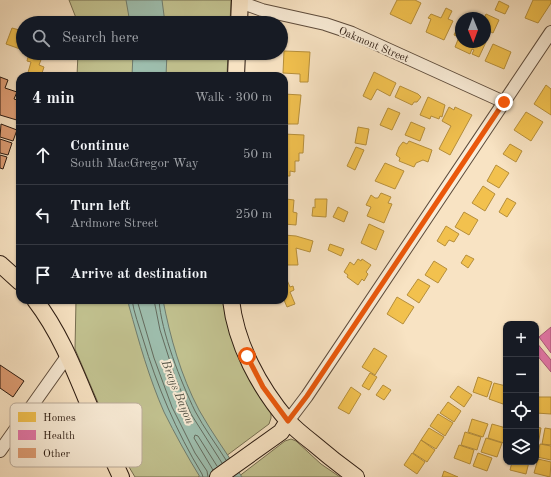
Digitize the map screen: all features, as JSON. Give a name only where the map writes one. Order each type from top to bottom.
[{"type":"main road","points":[[239,16],[240,1]]},
{"type":"main road","points":[[236,72],[237,60]]},
{"type":"main road","points":[[0,264],[16,278]]},
{"type":"main road","points":[[38,304],[51,322],[68,355],[88,403]]},
{"type":"main road","points":[[232,304],[236,323],[247,356],[263,387],[288,421],[340,466],[356,477]]},
{"type":"main road","points":[[218,477],[281,432],[288,421]]},
{"type":"main road","points":[[116,467],[121,477]]},
{"type":"street","name":"Oakmont Street","points":[[240,1],[262,10],[325,24],[352,33],[504,102]]},
{"type":"street","points":[[288,421],[307,396],[551,32]]},
{"type":"street","points":[[34,403],[68,355]]},
{"type":"street","points":[[0,451],[10,437]]},
{"type":"green space","points":[[69,0],[231,0],[230,16],[75,16]]},
{"type":"green space","points":[[78,60],[228,60],[227,72],[77,72]]},
{"type":"green space","points":[[76,304],[224,304],[230,327],[271,411],[269,424],[198,477],[135,477],[129,467],[142,467],[142,403],[98,403],[75,349]]},
{"type":"green space","points":[[291,439],[296,441],[321,464],[340,477],[238,477],[285,441]]},
{"type":"water","points":[[126,0],[162,0],[164,16],[129,16]]},
{"type":"water","points":[[133,60],[167,60],[166,72],[132,72]]},
{"type":"water","name":"Brays Bayou","points":[[129,304],[164,304],[177,356],[187,384],[209,427],[242,477],[200,477],[164,412],[145,360]]},
{"type":"building: Homes","points":[[397,0],[415,0],[421,3],[411,24],[390,14]]},
{"type":"building: Homes","points":[[533,0],[551,0],[551,3],[538,23],[525,18]]},
{"type":"building: Homes","points":[[499,1],[509,6],[505,14],[495,10]]},
{"type":"building: Homes","points":[[446,8],[452,11],[448,19],[453,21],[444,40],[426,32],[431,19],[428,18],[431,14],[441,18]]},
{"type":"building: Homes","points":[[491,16],[499,20],[493,33],[491,32]]},
{"type":"building: Homes","points":[[12,28],[16,29],[16,48],[6,44]]},
{"type":"building: Homes","points":[[493,44],[511,52],[504,69],[485,61]]},
{"type":"building: Homes","points":[[457,48],[483,48],[479,57],[472,54],[474,50],[472,49],[470,54]]},
{"type":"building: Homes","points":[[288,51],[310,52],[308,82],[300,82],[300,74],[283,72],[284,60],[288,60]]},
{"type":"building: Homes","points":[[41,60],[39,65],[44,67],[42,72],[28,72],[31,62],[27,61]]},
{"type":"building: Homes","points":[[374,72],[396,83],[390,96],[377,89],[371,100],[363,96]]},
{"type":"building: Homes","points":[[546,85],[551,89],[551,115],[534,104]]},
{"type":"building: Homes","points":[[400,86],[418,94],[421,97],[412,105],[395,97]]},
{"type":"building: Homes","points":[[288,94],[301,95],[298,124],[288,124]]},
{"type":"building: Homes","points":[[428,97],[445,105],[442,117],[440,116],[439,119],[431,116],[430,119],[420,115]]},
{"type":"building: Homes","points":[[449,107],[454,110],[455,107],[472,115],[450,155],[439,149],[451,126],[442,121]]},
{"type":"building: Homes","points":[[388,108],[400,113],[392,130],[380,125]]},
{"type":"building: Homes","points":[[526,112],[543,122],[531,141],[514,130]]},
{"type":"building: Homes","points":[[411,122],[425,128],[420,141],[405,135]]},
{"type":"building: Homes","points":[[358,127],[369,129],[366,145],[355,143]]},
{"type":"building: Homes","points":[[288,134],[304,135],[303,153],[299,153],[299,161],[295,161],[295,172],[290,171],[290,176],[288,176]]},
{"type":"building: Homes","points":[[409,141],[432,150],[428,162],[423,160],[416,163],[414,167],[399,161],[400,158],[396,155],[399,147],[403,142],[407,144]]},
{"type":"building: Homes","points":[[510,144],[522,151],[516,162],[503,154]]},
{"type":"building: Homes","points":[[356,147],[364,150],[355,170],[347,166]]},
{"type":"building: Homes","points":[[385,163],[404,171],[395,189],[375,181]]},
{"type":"building: Homes","points":[[496,165],[509,173],[499,188],[487,181]]},
{"type":"building: Homes","points":[[483,186],[495,194],[485,211],[472,203]]},
{"type":"building: Homes","points":[[381,193],[391,197],[388,203],[392,204],[384,223],[367,216],[371,207],[366,205],[371,195],[378,198]]},
{"type":"building: Homes","points":[[507,198],[516,203],[507,217],[499,212]]},
{"type":"building: Homes","points":[[288,199],[294,200],[293,212],[297,213],[296,225],[288,224]]},
{"type":"building: Homes","points":[[315,199],[327,199],[326,217],[312,216],[313,207],[315,208]]},
{"type":"building: Homes","points":[[338,207],[348,212],[344,222],[333,217]]},
{"type":"building: Homes","points":[[464,212],[478,220],[469,235],[455,227]]},
{"type":"building: Homes","points":[[369,224],[384,231],[376,250],[361,243]]},
{"type":"building: Homes","points":[[446,226],[459,234],[454,242],[449,240],[445,246],[437,241]]},
{"type":"building: Homes","points":[[288,235],[313,241],[310,252],[296,248],[298,265],[288,265]]},
{"type":"building: Homes","points":[[330,244],[344,249],[341,256],[328,250]]},
{"type":"building: Homes","points":[[466,255],[474,259],[468,268],[461,263]]},
{"type":"building: Homes","points":[[358,259],[361,261],[362,259],[371,265],[366,272],[368,274],[364,281],[362,279],[358,285],[347,277],[348,275],[344,272],[350,262],[354,265]]},
{"type":"building: Homes","points":[[434,261],[447,269],[438,283],[425,275]]},
{"type":"building: Homes","points":[[418,279],[430,286],[419,303],[407,295]]},
{"type":"building: Homes","points":[[288,282],[290,287],[293,286],[294,290],[290,292],[295,304],[287,307],[286,304],[288,304]]},
{"type":"building: Homes","points":[[397,297],[414,307],[403,324],[387,314]]},
{"type":"building: Homes","points":[[374,348],[387,356],[375,375],[362,367]]},
{"type":"building: Homes","points":[[370,373],[377,377],[369,390],[362,386]]},
{"type":"building: Homes","points":[[478,377],[492,382],[487,397],[473,392]]},
{"type":"building: Homes","points":[[494,383],[503,385],[503,404],[489,399]]},
{"type":"building: Homes","points":[[383,385],[391,390],[384,400],[376,395]]},
{"type":"building: Homes","points":[[458,386],[472,395],[464,407],[450,397]]},
{"type":"building: Homes","points":[[351,387],[361,394],[349,414],[338,408]]},
{"type":"building: Homes","points":[[539,397],[551,397],[551,414],[539,413]]},
{"type":"building: Homes","points":[[448,402],[461,411],[454,422],[440,413]]},
{"type":"building: Homes","points":[[438,414],[453,423],[445,436],[430,426]]},
{"type":"building: Homes","points":[[472,419],[488,424],[483,437],[468,432]]},
{"type":"building: Homes","points":[[492,424],[503,427],[503,443],[488,438]]},
{"type":"building: Homes","points":[[429,428],[444,437],[436,449],[421,440]]},
{"type":"building: Homes","points":[[539,428],[541,428],[539,439]]},
{"type":"building: Homes","points":[[545,428],[551,429],[551,445],[542,444]]},
{"type":"building: Homes","points":[[465,432],[481,437],[477,450],[461,445]]},
{"type":"building: Homes","points":[[486,438],[502,443],[497,457],[481,452]]},
{"type":"building: Homes","points":[[421,440],[435,450],[427,462],[413,453]]},
{"type":"building: Homes","points":[[540,444],[551,446],[551,460],[539,457]]},
{"type":"building: Homes","points":[[459,445],[474,450],[470,464],[454,458]]},
{"type":"building: Homes","points":[[412,453],[425,462],[417,474],[404,465]]},
{"type":"building: Homes","points":[[478,453],[492,458],[487,471],[473,466]]},
{"type":"building: Homes","points":[[539,459],[551,462],[550,477],[534,473],[536,465],[539,465]]},
{"type":"building: Homes","points":[[511,465],[528,465],[526,474],[510,470]]},
{"type":"building: Homes","points":[[444,471],[458,477],[442,477]]},
{"type":"building: Health","points":[[551,327],[551,353],[539,337]]},
{"type":"building: Health","points":[[539,346],[551,360],[551,372],[539,358]]},
{"type":"building: Other","points":[[0,77],[8,80],[5,88],[16,92],[14,99],[16,100],[16,120],[0,115]]},
{"type":"building: Other","points":[[1,124],[16,130],[13,141],[0,137]]},
{"type":"building: Other","points":[[0,139],[12,143],[8,155],[0,153]]},
{"type":"building: Other","points":[[0,155],[7,157],[3,169],[0,168]]},
{"type":"building: Other","points":[[0,365],[24,381],[13,397],[0,388]]},
{"type":"route","points":[[247,356],[263,387],[288,421],[307,396],[504,102]]}]
